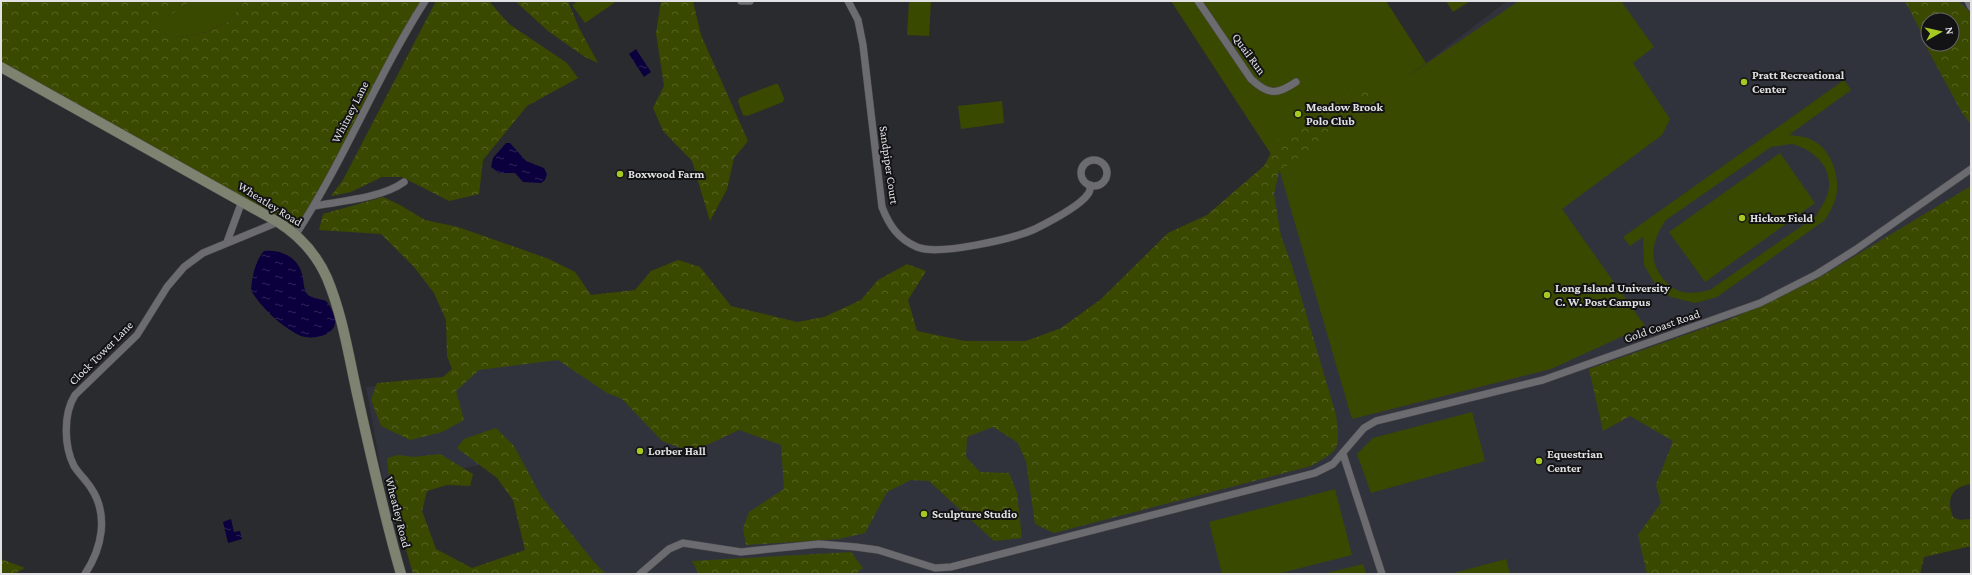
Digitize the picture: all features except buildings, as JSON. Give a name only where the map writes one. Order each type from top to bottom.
[{"type":"main road","name":"Wheatley Road","points":[[1,67],[278,222],[296,234],[310,249],[327,277],[340,314],[377,484],[401,574]]},
{"type":"street","name":"Whitney Lane","points":[[296,234],[314,206],[385,68],[425,1]]},
{"type":"street","points":[[741,1],[750,1]]},
{"type":"street","name":"Sandpiper Court","points":[[848,1],[858,20],[863,45],[882,207],[888,221],[902,238],[918,247],[934,250],[1007,238],[1034,229],[1058,216],[1089,194],[1091,185]]},
{"type":"street","name":"Quail Run","points":[[1198,1],[1251,79],[1261,88],[1268,91],[1280,91],[1296,82]]},
{"type":"street","points":[[1968,1],[1971,7]]},
{"type":"street","name":"Gold Coast Road","points":[[640,574],[669,550],[683,544],[741,552],[819,544],[856,547],[878,550],[934,568],[952,567],[1315,473],[1333,464],[1364,428],[1376,421],[1543,380],[1760,303],[1816,274],[1856,250],[1971,169]]},
{"type":"street","points":[[314,206],[363,198],[399,186],[404,182]]},
{"type":"street","points":[[227,242],[242,201]]},
{"type":"street","name":"Clock Tower Lane","points":[[85,574],[98,547],[102,519],[99,504],[91,487],[79,473],[70,457],[66,417],[70,403],[75,395],[136,335],[167,287],[184,267],[204,253],[227,242],[278,222]]},
{"type":"street","points":[[1343,454],[1382,574]]},
{"type":"shaded area","name":"Long Island University C. W. Post Campus","points":[[1507,1],[1971,1],[1971,437],[1889,574],[506,574],[549,563],[503,460],[384,485],[366,387],[461,379],[457,286],[1033,371],[1278,165],[1426,63]]},
{"type":"green space","points":[[1,1],[190,1],[182,8],[149,27],[179,37],[207,32],[229,21],[245,1],[425,1],[296,234],[1,68]]},
{"type":"green space","points":[[190,1],[245,1],[229,21],[207,32],[179,37],[148,27],[182,8]]},
{"type":"green space","points":[[436,1],[489,1],[509,24],[567,63],[578,78],[527,106],[483,160],[479,194],[449,201],[402,177],[382,177],[351,192],[331,196],[343,180]]},
{"type":"green space","points":[[515,1],[568,1],[579,28],[598,63],[585,57],[548,31]]},
{"type":"green space","points":[[578,1],[617,1],[585,23],[572,5]]},
{"type":"green space","points":[[661,1],[693,1],[701,35],[748,141],[734,158],[727,189],[710,221],[692,161],[663,131],[653,108],[664,86],[656,33]]},
{"type":"green space","points":[[909,1],[931,1],[929,36],[907,35]]},
{"type":"green space","points":[[1171,1],[1386,1],[1426,63],[1402,80],[1519,1],[1621,1],[1654,47],[1633,63],[1670,119],[1662,135],[1562,209],[1645,326],[1551,369],[1352,419],[1278,165]]},
{"type":"green space","points":[[1446,1],[1470,1],[1453,12]]},
{"type":"green space","points":[[1905,1],[1958,1],[1971,13],[1971,125],[1961,111],[1929,52],[1960,52],[1960,12],[1920,12],[1920,30]]},
{"type":"green space","points":[[1844,80],[1851,90],[1789,135],[1805,137],[1816,142],[1829,156],[1833,165],[1836,175],[1836,194],[1833,205],[1825,220],[1717,297],[1695,303],[1671,297],[1658,289],[1644,265],[1643,237],[1630,246],[1623,237]],"holes":[[[1791,144],[1806,149],[1818,159],[1827,172],[1829,179],[1827,195],[1816,216],[1710,290],[1686,293],[1675,289],[1665,281],[1656,266],[1654,250],[1657,235],[1666,220],[1771,147]]]},
{"type":"green space","points":[[778,84],[784,98],[783,102],[747,116],[743,115],[738,102],[739,98]]},
{"type":"green space","points":[[1363,86],[1374,89],[1385,100],[1279,171],[1274,194],[1281,236],[1292,266],[1336,415],[1338,442],[1333,451],[1328,456],[1311,466],[1054,533],[1035,524],[1026,461],[1017,442],[993,427],[967,437],[966,457],[980,472],[1009,473],[1017,493],[1022,538],[994,541],[929,481],[911,480],[887,492],[865,533],[839,539],[746,545],[743,528],[749,512],[784,489],[781,445],[739,430],[692,452],[662,441],[622,399],[607,393],[558,360],[479,370],[456,391],[464,420],[442,432],[410,440],[381,426],[371,400],[377,383],[443,377],[452,369],[447,356],[446,320],[434,293],[414,267],[381,234],[319,230],[323,214],[383,197],[425,220],[458,227],[549,259],[575,272],[591,295],[635,290],[651,271],[678,260],[700,267],[731,306],[797,322],[824,317],[861,300],[878,280],[907,264],[926,271],[908,300],[917,331],[965,341],[1026,341],[1061,328],[1100,300],[1168,233],[1207,215],[1264,166],[1278,140]]},
{"type":"green space","points":[[1002,101],[1004,123],[961,129],[958,106]]},
{"type":"green space","name":"Hickox Field","points":[[1780,153],[1815,203],[1705,282],[1669,232]]},
{"type":"green space","points":[[1971,186],[1971,484],[1955,491],[1950,499],[1950,505],[1953,517],[1960,520],[1971,519],[1971,546],[1924,557],[1920,574],[1647,574],[1638,535],[1661,503],[1656,485],[1673,441],[1630,416],[1603,431],[1589,369],[1733,318],[1817,279]]},
{"type":"green space","points":[[1472,412],[1485,461],[1371,493],[1357,454],[1373,438]]},
{"type":"green space","points":[[496,428],[514,446],[541,496],[594,562],[606,574],[413,574],[391,496],[387,458],[398,455],[414,457],[440,454],[473,474],[470,486],[447,485],[427,491],[422,511],[436,549],[472,568],[525,550],[513,500],[497,478],[457,448],[464,439]]},
{"type":"green space","points":[[1335,489],[1352,555],[1277,574],[1222,574],[1209,522]]},
{"type":"green space","points":[[851,552],[863,568],[855,574],[699,574],[692,561]]},
{"type":"green space","points":[[1,559],[25,568],[14,574],[1,574]]},
{"type":"green space","points":[[1506,559],[1510,574],[1450,574]]},
{"type":"green space","points":[[1363,564],[1366,574],[1323,574]]},
{"type":"water","points":[[636,49],[651,72],[644,77],[629,54]]},
{"type":"water","points":[[506,143],[510,143],[526,161],[544,168],[547,174],[545,180],[541,183],[523,182],[515,173],[499,173],[491,167],[493,158]]},
{"type":"water","points":[[264,251],[276,251],[288,255],[297,263],[302,274],[306,293],[312,297],[326,301],[332,310],[335,325],[332,330],[322,336],[317,337],[301,336],[287,328],[266,310],[251,290],[254,269],[258,259]]},
{"type":"water","points":[[231,519],[234,532],[240,531],[242,539],[228,543],[223,522]]},
{"type":"place","name":"Pratt Recreational Center","points":[[1744,82]]},
{"type":"place","name":"Meadow Brook Polo Club","points":[[1298,114]]},
{"type":"place","name":"Boxwood Farm","points":[[620,174]]},
{"type":"place","name":"Hickox Field","points":[[1742,218]]},
{"type":"place","name":"Long Island University C. W. Post Campus","points":[[1547,295]]},
{"type":"place","name":"Lorber Hall","points":[[640,451]]},
{"type":"place","name":"Equestrian Center","points":[[1539,461]]},
{"type":"place","name":"Sculpture Studio","points":[[924,514]]}]
